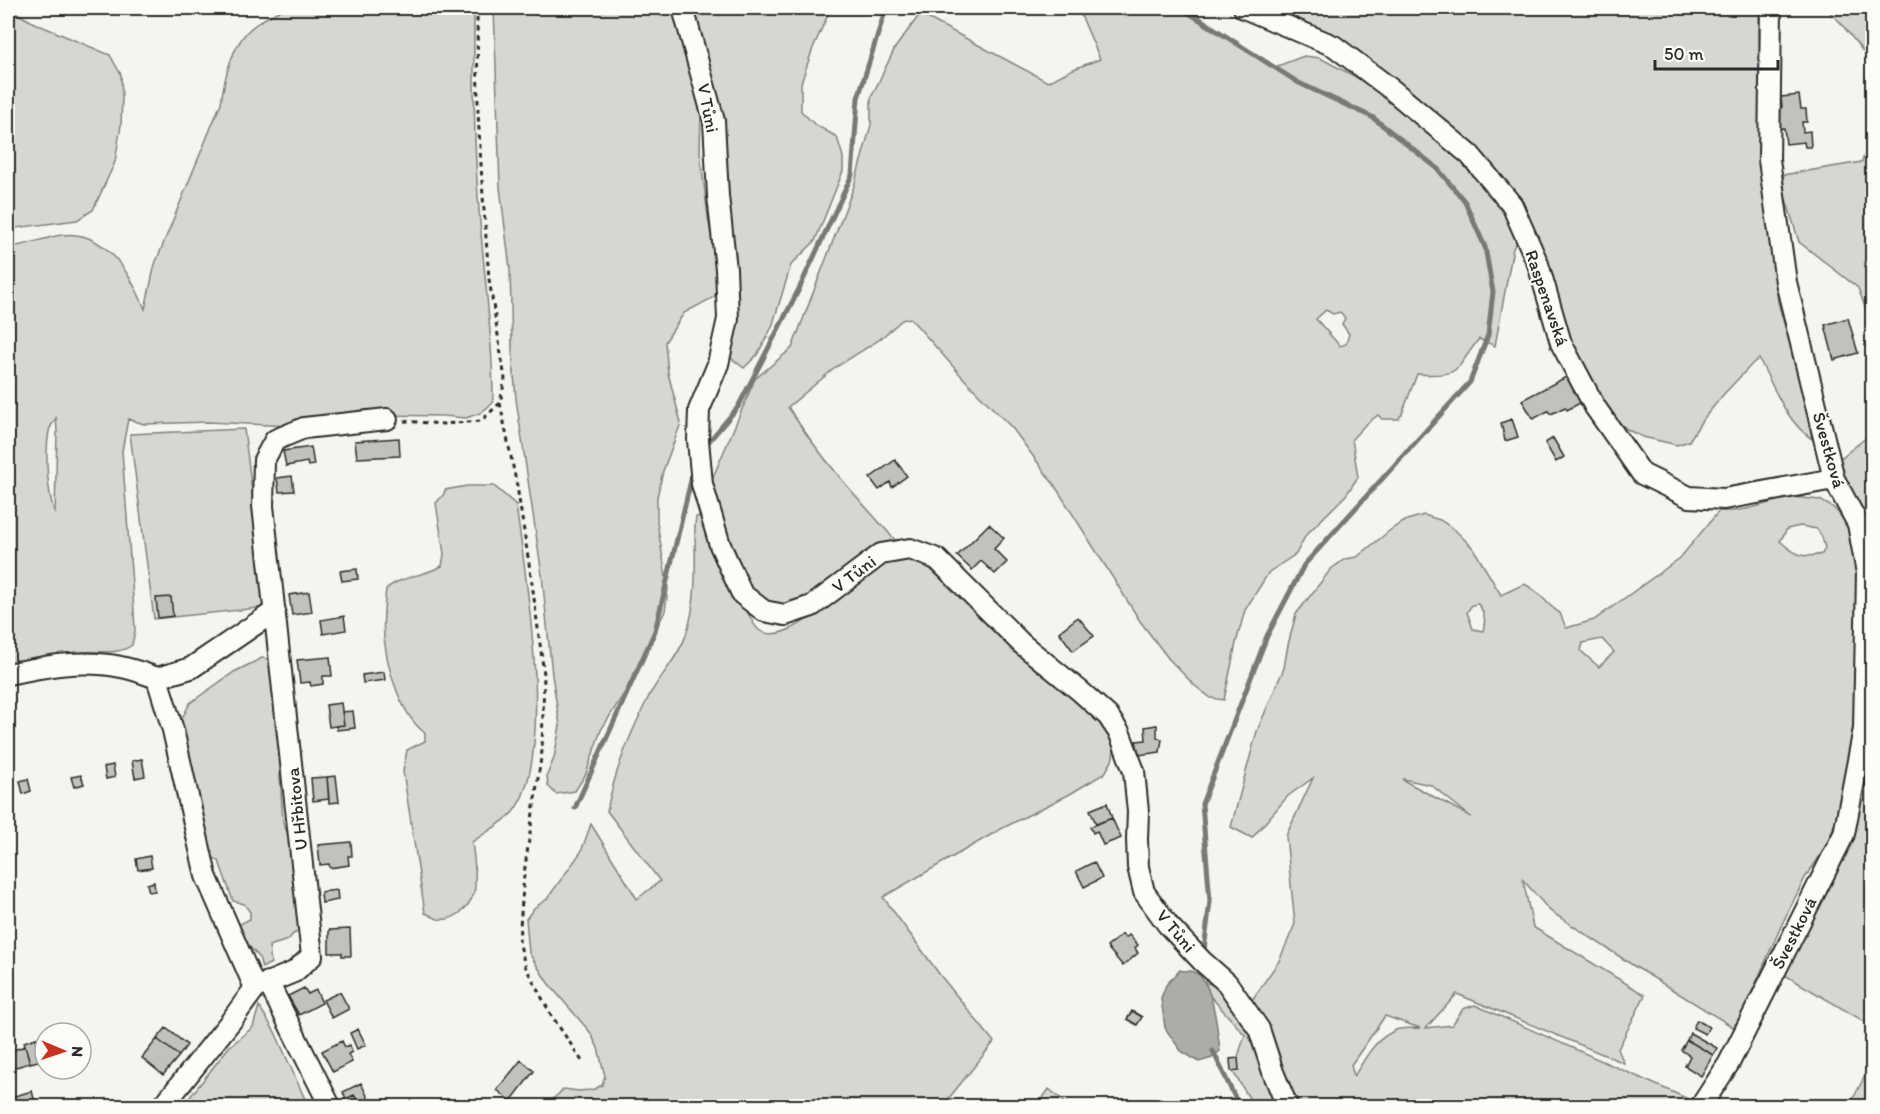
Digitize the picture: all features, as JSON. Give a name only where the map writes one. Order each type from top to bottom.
[{"type":"street","name":"V Tůni","points":[[683,8],[714,122],[728,319],[718,364],[699,410],[698,440],[702,484],[720,545],[742,594],[764,611],[784,615],[812,606],[881,554],[910,549],[937,559],[1022,644],[1108,716],[1120,734],[1134,771],[1138,812],[1138,867],[1144,892],[1168,925],[1202,962],[1227,983],[1259,1029],[1287,1107]]},
{"type":"street","name":"Raspenavská","points":[[1244,8],[1334,46],[1391,89],[1470,155],[1512,205],[1538,264],[1561,343],[1595,407],[1642,474],[1689,497],[1724,499],[1834,479]]},
{"type":"street","name":"Švestková","points":[[1701,1107],[1730,1062],[1844,834],[1864,729],[1867,573],[1857,524],[1834,479],[1786,282],[1769,160],[1771,8]]},
{"type":"street","name":"U Hřbitova","points":[[262,985],[294,972],[312,956],[263,506],[264,460],[275,440],[304,428],[387,419]]},
{"type":"street","points":[[8,674],[52,665],[84,663],[121,667],[157,678],[191,668],[275,611]]},
{"type":"street","points":[[157,678],[173,730],[206,876],[262,985],[330,1107]]},
{"type":"street","points":[[163,1107],[262,985]]},
{"type":"path","points":[[477,8],[478,111],[489,279],[505,379],[500,403],[517,486],[543,674],[542,751],[524,874],[519,940],[525,966],[550,1013],[582,1061]]},
{"type":"path","points":[[387,419],[443,424],[481,421],[500,403]]},
{"type":"shaded area","points":[[8,8],[34,23],[110,55],[121,75],[121,125],[115,162],[93,210],[77,220],[8,229]]},
{"type":"shaded area","points":[[285,8],[474,8],[476,159],[491,347],[493,403],[480,413],[466,418],[381,415],[290,426],[208,422],[144,424],[128,419],[122,451],[134,611],[135,631],[132,645],[114,652],[73,653],[8,665],[8,247],[62,235],[78,235],[92,239],[115,257],[132,282],[145,309],[155,264],[221,103],[232,57],[240,41],[250,29]],"holes":[[[56,418],[55,514],[49,484],[47,451],[49,431]]]},
{"type":"shaded area","points":[[494,8],[676,8],[701,112],[700,152],[719,284],[714,297],[684,313],[665,342],[668,373],[681,423],[663,471],[657,497],[657,522],[668,589],[665,611],[625,692],[601,730],[586,774],[575,791],[556,794],[548,786],[547,775],[554,758],[560,726],[552,675],[542,575],[516,399],[510,269],[500,187]]},
{"type":"shaded area","points":[[693,8],[831,8],[813,48],[801,83],[801,111],[814,124],[837,137],[843,157],[843,171],[815,241],[791,265],[772,327],[757,355],[744,368],[731,358],[733,342]]},
{"type":"shaded area","points":[[1089,8],[1187,8],[1275,67],[1304,56],[1320,58],[1392,96],[1441,139],[1488,191],[1520,238],[1513,248],[1495,346],[1479,339],[1456,369],[1443,374],[1417,374],[1398,419],[1382,419],[1378,415],[1352,439],[1358,477],[1346,495],[1306,535],[1296,554],[1269,572],[1245,610],[1224,700],[1211,698],[1195,686],[1168,658],[1140,621],[1055,486],[1013,429],[966,381],[910,318],[902,320],[879,340],[836,367],[788,407],[826,460],[897,542],[826,591],[778,609],[756,597],[742,581],[710,484],[755,379],[792,348],[854,186],[871,125],[871,98],[895,48],[920,14],[1048,82],[1100,59],[1081,15]],"holes":[[[1326,310],[1333,314],[1340,312],[1345,318],[1342,324],[1349,334],[1346,344],[1340,346],[1316,319]]]},
{"type":"shaded area","points":[[1272,8],[1759,8],[1760,146],[1778,302],[1808,408],[1812,439],[1787,413],[1759,359],[1723,395],[1689,441],[1677,445],[1643,437],[1628,430],[1615,419],[1577,357],[1490,168],[1440,117],[1407,88],[1314,42]]},
{"type":"shaded area","points":[[1825,8],[1869,8],[1872,11],[1872,63],[1840,22]]},
{"type":"shaded area","points":[[1872,129],[1872,326],[1858,288],[1799,242],[1785,196],[1783,175],[1862,162]]},
{"type":"shaded area","points":[[244,429],[267,607],[154,619],[130,434]]},
{"type":"shaded area","points":[[1872,433],[1872,553],[1852,493],[1837,461]]},
{"type":"shaded area","points":[[467,486],[494,486],[516,505],[531,618],[536,709],[533,751],[526,786],[513,812],[472,842],[474,893],[465,909],[455,916],[444,919],[425,913],[403,771],[407,750],[425,741],[425,733],[417,726],[403,705],[393,681],[385,645],[384,617],[386,589],[399,581],[442,566],[444,554],[436,503],[445,490]]},
{"type":"shaded area","points":[[1793,497],[1820,500],[1834,508],[1849,526],[1856,573],[1858,637],[1853,726],[1843,796],[1828,844],[1805,878],[1740,1019],[1733,1027],[1634,966],[1550,911],[1523,880],[1533,927],[1645,995],[1618,1049],[1624,1063],[1457,994],[1426,1028],[1452,1025],[1463,1009],[1475,1005],[1686,1098],[1694,1103],[1693,1106],[1254,1106],[1233,1072],[1245,1035],[1194,978],[1252,1000],[1279,961],[1295,924],[1286,836],[1313,778],[1288,796],[1252,838],[1231,827],[1257,731],[1284,668],[1296,614],[1331,569],[1345,559],[1357,557],[1393,528],[1407,520],[1424,515],[1440,520],[1455,530],[1473,548],[1501,595],[1524,584],[1560,613],[1566,628],[1594,620],[1680,558],[1719,511],[1747,509]],"holes":[[[1800,526],[1817,529],[1825,548],[1822,554],[1804,556],[1790,549],[1780,541],[1787,529]],[[1478,604],[1482,610],[1483,631],[1473,629],[1467,612],[1472,605]],[[1602,639],[1614,652],[1599,667],[1581,651],[1583,643]],[[1403,779],[1431,785],[1471,817],[1403,780]],[[1385,1016],[1420,1028],[1399,1029],[1381,1039],[1354,1076],[1351,1065]]]},
{"type":"shaded area","points":[[700,516],[730,586],[759,630],[774,634],[791,629],[810,618],[869,572],[888,561],[905,557],[912,558],[929,568],[1052,678],[1100,716],[1115,746],[1112,761],[1105,773],[1070,794],[1001,829],[883,897],[940,975],[994,1042],[949,1098],[950,1106],[545,1106],[564,1089],[592,1090],[602,1085],[605,1076],[598,1048],[590,1032],[548,983],[529,953],[526,919],[534,908],[547,899],[581,852],[591,824],[637,899],[660,881],[607,811],[619,766],[636,722],[650,694],[686,635],[694,595],[695,525],[696,517]]},
{"type":"shaded area","points":[[262,658],[268,659],[277,711],[283,822],[291,842],[304,930],[293,934],[288,940],[269,946],[271,963],[262,968],[259,957],[246,943],[238,925],[250,919],[250,912],[244,904],[233,901],[219,861],[210,856],[179,724],[190,703],[234,672]]},
{"type":"shaded area","points":[[1872,715],[1872,1026],[1778,971],[1816,914],[1852,841],[1864,778]]},
{"type":"shaded area","points":[[1180,970],[1192,971],[1200,976],[1206,984],[1213,1007],[1220,1051],[1212,1058],[1199,1062],[1181,1051],[1165,1028],[1161,998],[1166,985]]},
{"type":"shaded area","points":[[259,1006],[275,1032],[308,1106],[183,1106],[229,1047],[253,1027]]},
{"type":"shaded area","points":[[1872,1063],[1872,1106],[1849,1106]]},
{"type":"shaded area","points":[[1049,1089],[1070,1106],[1037,1106]]},
{"type":"building","points":[[1799,95],[1801,109],[1806,109],[1807,122],[1802,122],[1803,132],[1810,131],[1811,147],[1805,147],[1804,142],[1786,144],[1784,128],[1777,129],[1776,108],[1782,107],[1781,97]]},
{"type":"building","points":[[1848,318],[1858,353],[1834,360],[1825,325]]},
{"type":"building","points":[[1568,376],[1582,402],[1567,410],[1565,407],[1551,414],[1548,411],[1533,419],[1522,400]]},
{"type":"building","points":[[1512,419],[1518,437],[1505,441],[1501,423]]},
{"type":"building","points":[[399,438],[400,456],[357,458],[355,441]]},
{"type":"building","points":[[1553,438],[1564,457],[1556,462],[1545,443]]},
{"type":"building","points":[[311,447],[314,465],[308,466],[307,462],[286,466],[283,451]]},
{"type":"building","points":[[895,460],[907,476],[892,487],[890,482],[879,490],[870,478]]},
{"type":"building","points":[[292,476],[294,491],[279,492],[277,478]]},
{"type":"building","points":[[989,524],[1004,538],[994,549],[1007,562],[995,574],[981,561],[972,570],[957,556]]},
{"type":"building","points":[[357,569],[358,579],[342,581],[340,571]]},
{"type":"building","points":[[309,592],[312,612],[292,615],[289,595]]},
{"type":"building","points":[[171,597],[173,616],[158,618],[156,598]]},
{"type":"building","points":[[344,616],[346,630],[323,634],[321,620]]},
{"type":"building","points":[[1078,617],[1094,636],[1073,651],[1059,632]]},
{"type":"building","points":[[330,657],[332,676],[323,676],[323,684],[311,686],[310,682],[300,683],[297,660]]},
{"type":"building","points":[[384,672],[385,680],[363,683],[362,675]]},
{"type":"building","points":[[341,703],[344,725],[329,727],[326,705]]},
{"type":"building","points":[[353,711],[355,728],[337,730],[336,726],[344,725],[342,712]]},
{"type":"building","points":[[1157,725],[1157,738],[1162,739],[1160,752],[1139,755],[1136,741],[1146,740],[1145,727]]},
{"type":"building","points":[[142,759],[145,776],[135,778],[132,761]]},
{"type":"building","points":[[113,765],[115,777],[106,779],[104,767]]},
{"type":"building","points":[[81,775],[84,784],[74,787],[71,777]]},
{"type":"building","points":[[336,776],[339,802],[329,803],[327,777]]},
{"type":"building","points":[[327,777],[329,799],[313,801],[311,778]]},
{"type":"building","points":[[28,779],[31,791],[23,794],[20,781]]},
{"type":"building","points":[[1107,803],[1112,818],[1096,824],[1090,810]]},
{"type":"building","points":[[1112,818],[1121,838],[1103,845],[1097,831],[1093,833],[1090,827]]},
{"type":"building","points":[[351,842],[352,856],[348,856],[349,865],[330,868],[329,864],[320,865],[318,845]]},
{"type":"building","points":[[150,856],[152,868],[138,870],[136,859]]},
{"type":"building","points":[[1094,862],[1102,878],[1084,887],[1076,871]]},
{"type":"building","points":[[154,882],[155,891],[149,892],[147,884]]},
{"type":"building","points":[[337,890],[338,900],[322,903],[321,892]]},
{"type":"building","points":[[350,929],[351,956],[329,953],[329,930]]},
{"type":"building","points":[[1122,934],[1125,938],[1129,935],[1138,945],[1135,948],[1138,953],[1123,966],[1107,947]]},
{"type":"building","points":[[304,988],[308,994],[316,990],[322,1003],[299,1015],[288,996]]},
{"type":"building","points":[[340,992],[349,1009],[332,1018],[323,1000]]},
{"type":"building","points":[[1132,1011],[1142,1017],[1137,1025],[1127,1019]]},
{"type":"building","points":[[1697,1020],[1709,1027],[1705,1034],[1693,1028]]},
{"type":"building","points":[[166,1028],[187,1045],[179,1056],[157,1039]]},
{"type":"building","points":[[358,1029],[366,1045],[357,1049],[350,1033]]},
{"type":"building","points":[[1690,1033],[1717,1048],[1713,1055],[1687,1040]]},
{"type":"building","points":[[33,1039],[33,1062],[30,1063],[24,1042]]},
{"type":"building","points":[[157,1039],[179,1056],[163,1075],[142,1058]]},
{"type":"building","points":[[1687,1040],[1713,1055],[1701,1076],[1685,1066],[1690,1056],[1681,1050]]},
{"type":"building","points":[[342,1041],[345,1047],[350,1045],[352,1052],[348,1054],[352,1062],[333,1072],[322,1051]]},
{"type":"building","points":[[25,1046],[30,1063],[9,1069],[8,1052]]},
{"type":"building","points":[[1238,1058],[1239,1070],[1231,1071],[1230,1059]]},
{"type":"building","points":[[521,1060],[534,1071],[511,1101],[497,1090]]},
{"type":"building","points":[[361,1083],[369,1100],[360,1105],[354,1095],[346,1099],[343,1092]]},
{"type":"building","points":[[32,1091],[36,1106],[8,1106],[8,1098]]},
{"type":"building","points":[[354,1095],[360,1106],[343,1106],[340,1102]]},
{"type":"waterway","points":[[705,446],[738,407],[799,289],[852,175],[858,98],[886,8]]},
{"type":"waterway","points":[[1181,8],[1299,83],[1372,117],[1437,168],[1465,202],[1485,247],[1493,292],[1488,335],[1470,382],[1304,565],[1267,636],[1202,804],[1210,901],[1204,950]]},
{"type":"waterway","points":[[575,808],[655,631],[693,472]]},
{"type":"waterway","points":[[1213,1051],[1239,1106]]}]
